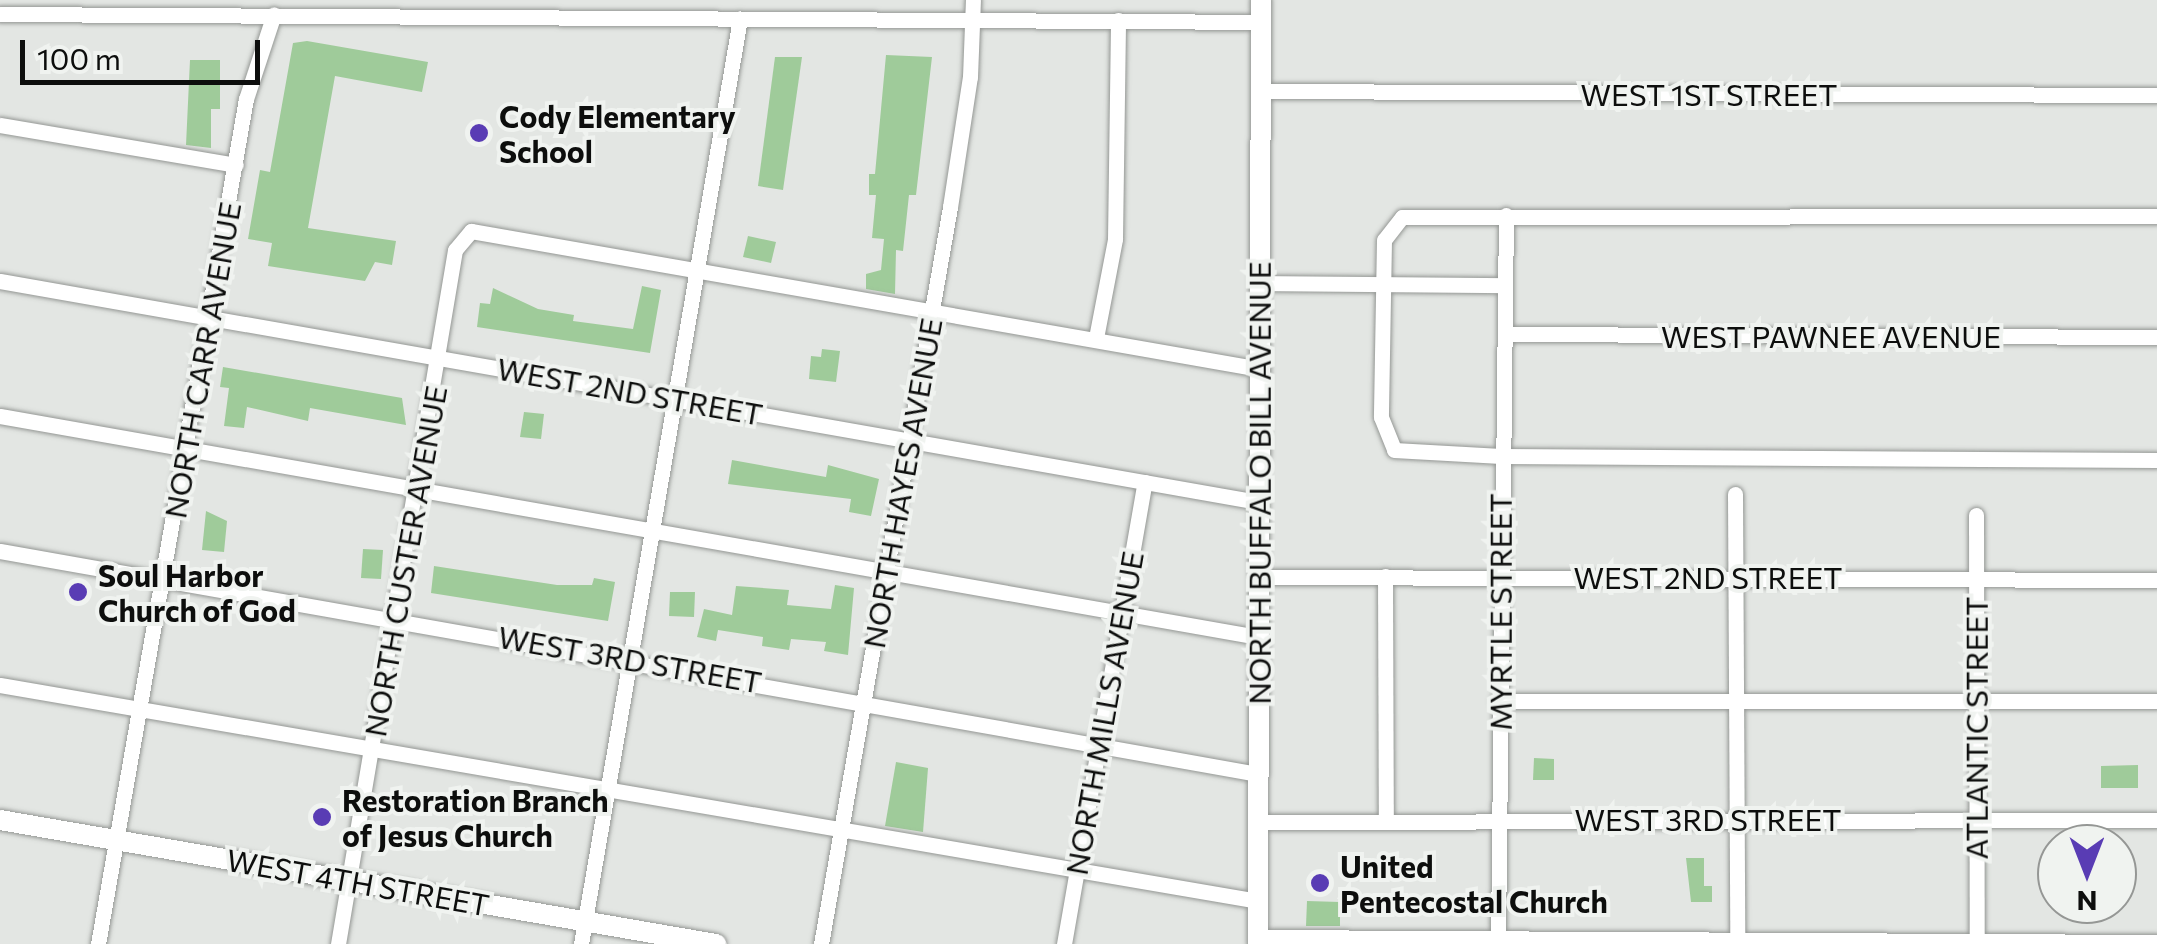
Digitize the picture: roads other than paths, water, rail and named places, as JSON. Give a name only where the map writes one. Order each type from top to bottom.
[{"type":"main road","name":"NORTH BUFFALO BILL AVENUE","points":[[1258,941],[1261,0]]},
{"type":"main road","name":"WEST 4TH STREET","points":[[0,820],[716,944]]},
{"type":"street","name":"NORTH HAYES AVENUE","points":[[821,944],[970,77],[973,0]]},
{"type":"street","points":[[0,14],[274,14],[302,7],[500,8],[740,19],[1261,22]]},
{"type":"street","name":"NORTH CARR AVENUE","points":[[98,944],[256,54],[274,14]]},
{"type":"street","points":[[581,944],[740,19]]},
{"type":"street","points":[[1096,338],[1115,240],[1118,20]]},
{"type":"street","name":"WEST 1ST STREET","points":[[1261,90],[2157,95]]},
{"type":"street","points":[[0,125],[236,165]]},
{"type":"street","name":"MYRTLE STREET","points":[[1498,939],[1506,215]]},
{"type":"street","points":[[2157,216],[1402,217],[1384,240],[1381,416],[1394,450],[1501,456],[2157,460]]},
{"type":"street","name":"NORTH CUSTER AVENUE","points":[[338,944],[461,238],[478,230],[698,268]]},
{"type":"street","points":[[698,268],[1260,369]]},
{"type":"street","name":"WEST 2ND STREET","points":[[0,281],[1260,502]]},
{"type":"street","points":[[1260,283],[1504,284]]},
{"type":"street","name":"WEST PAWNEE AVENUE","points":[[1505,334],[2157,337]]},
{"type":"street","points":[[0,416],[1259,637]]},
{"type":"street","name":"NORTH MILLS AVENUE","points":[[1064,944],[1145,482]]},
{"type":"street","points":[[1735,494],[1737,940]]},
{"type":"street","name":"ATLANTIC STREET","points":[[1976,514],[1976,941]]},
{"type":"street","name":"WEST 3RD STREET","points":[[0,551],[864,700],[1258,774]]},
{"type":"street","points":[[1385,576],[1386,820]]},
{"type":"street","name":"WEST 2ND STREET","points":[[1259,577],[2157,580]]},
{"type":"street","points":[[0,685],[1076,874],[1258,901]]},
{"type":"street","points":[[1498,701],[2157,702]]},
{"type":"street","name":"WEST 3RD STREET","points":[[1258,822],[1500,818],[2157,820]]},
{"type":"street","points":[[1258,941],[2157,942]]},
{"type":"place","name":"Cody Elementary School","points":[[479,133]]},
{"type":"place","name":"Soul Harbor Church of God","points":[[78,592]]},
{"type":"place","name":"Restoration Branch of Jesus Church","points":[[322,817]]},
{"type":"place","name":"United Pentecostal Church","points":[[1320,883]]}]
